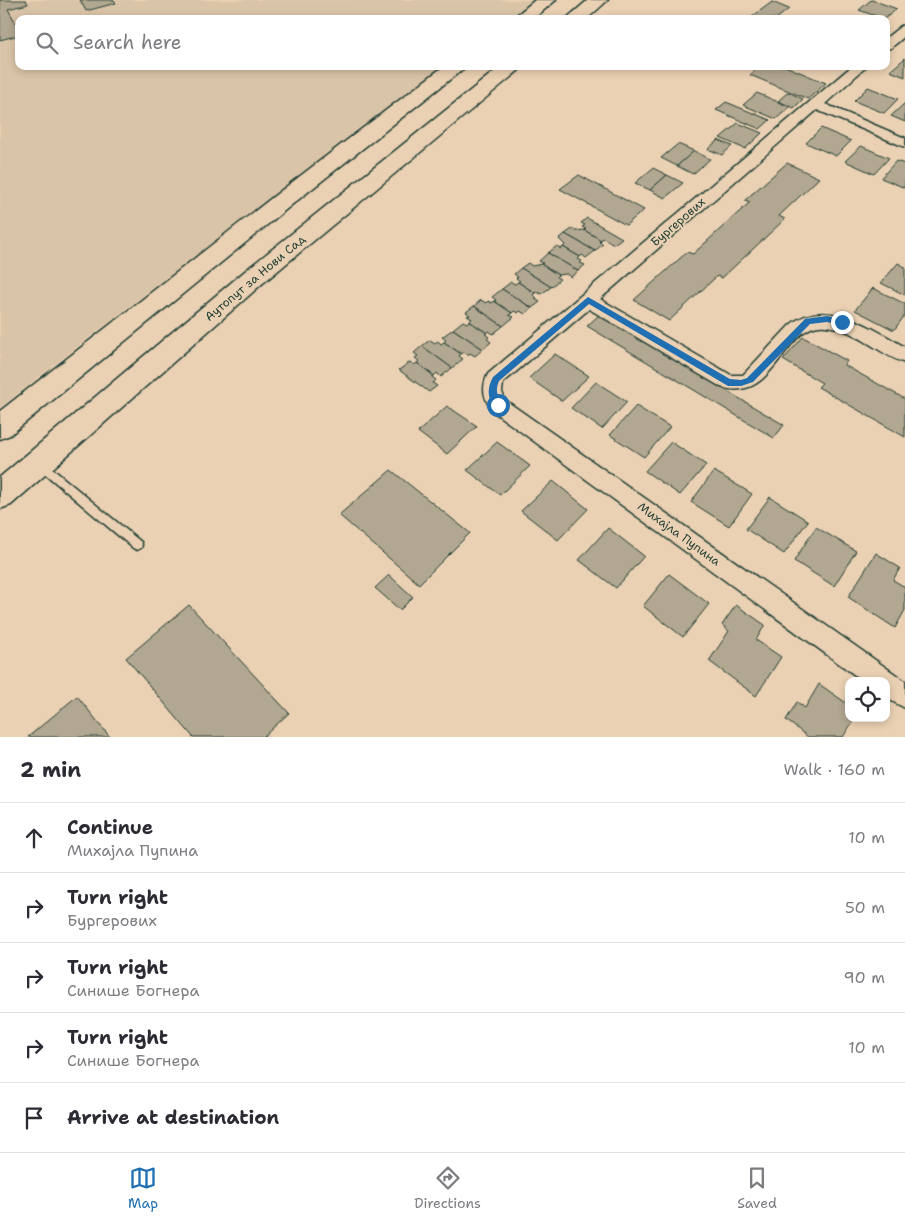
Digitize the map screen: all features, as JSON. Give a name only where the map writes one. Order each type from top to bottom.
[{"type":"main road","points":[[526,15],[547,0]]},
{"type":"main road","points":[[580,15],[599,0]]},
{"type":"main road","points":[[0,427],[278,204],[452,70]]},
{"type":"main road","name":"Аутопут за Нови Сад","points":[[0,496],[342,204],[509,70]]},
{"type":"street","points":[[890,42],[905,29]]},
{"type":"street","name":"Бургерових","points":[[496,379],[855,70]]},
{"type":"street","points":[[814,104],[905,143]]},
{"type":"street","points":[[588,300],[728,382],[741,383],[750,380],[803,324],[815,320],[827,319],[842,322],[905,356]]},
{"type":"street","name":"Михајла Пупина","points":[[496,379],[492,388],[493,397],[498,405],[878,677]]},
{"type":"street","name":"Михајла Пупина","points":[[890,686],[905,696]]},
{"type":"lane","points":[[38,462],[137,545]]},
{"type":"shaded area","points":[[0,0],[536,0],[515,15],[15,15],[15,70],[439,70],[362,126],[0,408]]},
{"type":"building","points":[[0,0],[26,0],[28,4],[8,9],[15,22],[15,36],[0,40]]},
{"type":"building","points":[[80,0],[114,0],[116,3],[86,11]]},
{"type":"building","points":[[871,0],[897,9],[889,15],[873,15],[859,10]]},
{"type":"building","points":[[772,2],[789,9],[781,15],[754,15]]},
{"type":"building","points":[[905,58],[905,77],[890,71],[897,65]]},
{"type":"building","points":[[756,70],[795,70],[826,83],[808,99],[750,75]]},
{"type":"building","points":[[868,87],[898,99],[884,113],[854,101]]},
{"type":"building","points":[[788,92],[803,99],[794,108],[778,101]]},
{"type":"building","points":[[757,93],[790,107],[776,119],[743,105]]},
{"type":"building","points":[[726,102],[770,120],[760,129],[716,110]]},
{"type":"building","points":[[905,103],[905,122],[891,116]]},
{"type":"building","points":[[738,123],[762,133],[745,149],[720,138]]},
{"type":"building","points":[[821,128],[851,141],[836,156],[806,143]]},
{"type":"building","points":[[718,140],[732,146],[722,155],[708,149]]},
{"type":"building","points":[[678,144],[694,151],[677,166],[661,158]]},
{"type":"building","points":[[861,146],[889,158],[874,174],[845,161]]},
{"type":"building","points":[[694,151],[710,159],[693,174],[677,166]]},
{"type":"building","points":[[896,161],[905,164],[905,188],[881,178]]},
{"type":"building","points":[[787,163],[819,178],[779,216],[785,219],[722,278],[717,276],[669,321],[634,300],[687,252],[693,254],[750,202],[745,200]]},
{"type":"building","points":[[653,168],[667,175],[650,190],[635,183]]},
{"type":"building","points":[[579,175],[644,210],[626,225],[560,189]]},
{"type":"building","points":[[667,175],[683,183],[665,198],[650,190]]},
{"type":"building","points":[[587,218],[622,238],[614,244],[603,238],[601,240],[582,227],[585,225],[581,223]]},
{"type":"building","points":[[572,229],[576,231],[584,230],[601,240],[599,242],[603,244],[595,251],[565,234]]},
{"type":"building","points":[[565,234],[595,251],[586,258],[582,255],[580,257],[563,247],[565,245],[559,239]]},
{"type":"building","points":[[557,246],[561,249],[563,247],[580,257],[578,259],[582,261],[580,263],[585,265],[578,271],[548,253]]},
{"type":"building","points":[[548,253],[578,271],[571,277],[566,274],[558,275],[539,261]]},
{"type":"building","points":[[528,263],[532,266],[541,264],[558,275],[556,277],[560,279],[551,287],[521,268]]},
{"type":"building","points":[[898,263],[905,267],[905,295],[881,283]]},
{"type":"building","points":[[521,268],[551,287],[541,294],[535,293],[518,282],[520,281],[516,278],[518,277],[514,274]]},
{"type":"building","points":[[511,282],[515,284],[518,282],[535,293],[533,295],[537,298],[535,299],[540,302],[532,308],[502,289]]},
{"type":"building","points":[[873,288],[905,304],[905,315],[894,330],[855,310]]},
{"type":"building","points":[[502,289],[532,308],[525,314],[520,311],[512,313],[494,301],[496,300],[492,297]]},
{"type":"building","points":[[481,300],[486,303],[494,301],[512,313],[509,315],[514,317],[503,326],[474,306]]},
{"type":"building","points":[[474,306],[503,326],[493,334],[489,331],[487,333],[469,321],[472,319],[467,316],[470,315],[466,312]]},
{"type":"building","points":[[599,315],[784,425],[774,438],[587,326]]},
{"type":"building","points":[[463,321],[467,323],[469,321],[487,333],[485,334],[489,337],[487,339],[491,342],[483,349],[453,329]]},
{"type":"building","points":[[453,329],[483,349],[475,356],[464,352],[461,354],[444,342],[446,340],[442,337]]},
{"type":"building","points":[[803,337],[847,361],[844,365],[905,399],[905,437],[818,387],[822,383],[783,360]]},
{"type":"building","points":[[430,340],[435,343],[438,341],[441,344],[444,342],[461,354],[459,356],[463,359],[452,368],[422,346]]},
{"type":"building","points":[[422,346],[452,368],[441,377],[437,373],[434,376],[417,363],[419,361],[415,358],[418,356],[414,353]]},
{"type":"building","points":[[555,354],[589,376],[562,401],[529,378]]},
{"type":"building","points":[[410,362],[414,365],[417,363],[434,376],[432,377],[436,380],[433,383],[437,386],[429,392],[399,370]]},
{"type":"building","points":[[596,382],[627,402],[602,429],[571,408]]},
{"type":"building","points":[[447,406],[477,426],[447,454],[418,432]]},
{"type":"building","points":[[636,406],[670,427],[644,457],[610,435]]},
{"type":"building","points":[[497,442],[530,466],[500,495],[467,470]]},
{"type":"building","points":[[671,442],[706,465],[680,495],[645,471]]},
{"type":"building","points":[[391,470],[470,533],[419,584],[339,515]]},
{"type":"building","points":[[714,471],[752,494],[729,526],[691,502]]},
{"type":"building","points":[[553,481],[588,509],[558,540],[521,511]]},
{"type":"building","points":[[770,497],[808,521],[784,554],[746,529]]},
{"type":"building","points":[[816,527],[856,551],[834,586],[794,561]]},
{"type":"building","points":[[608,528],[644,556],[616,588],[579,560]]},
{"type":"building","points":[[876,553],[900,568],[893,580],[905,587],[905,610],[895,628],[848,597]]},
{"type":"building","points":[[669,574],[709,604],[683,637],[643,606]]},
{"type":"building","points":[[389,575],[413,597],[400,610],[375,588]]},
{"type":"building","points":[[189,605],[289,713],[263,737],[193,737],[126,658]]},
{"type":"building","points":[[736,605],[765,625],[756,640],[781,657],[756,696],[709,661],[729,631],[722,625]]},
{"type":"building","points":[[819,684],[845,702],[845,722],[852,722],[843,737],[808,737],[786,720],[797,702],[805,708]]},
{"type":"building","points":[[77,696],[110,737],[28,737]]},
{"type":"route","points":[[498,405],[493,397],[492,388],[496,379],[588,300],[728,382],[741,383],[750,380],[808,321],[827,319],[842,322]]}]
